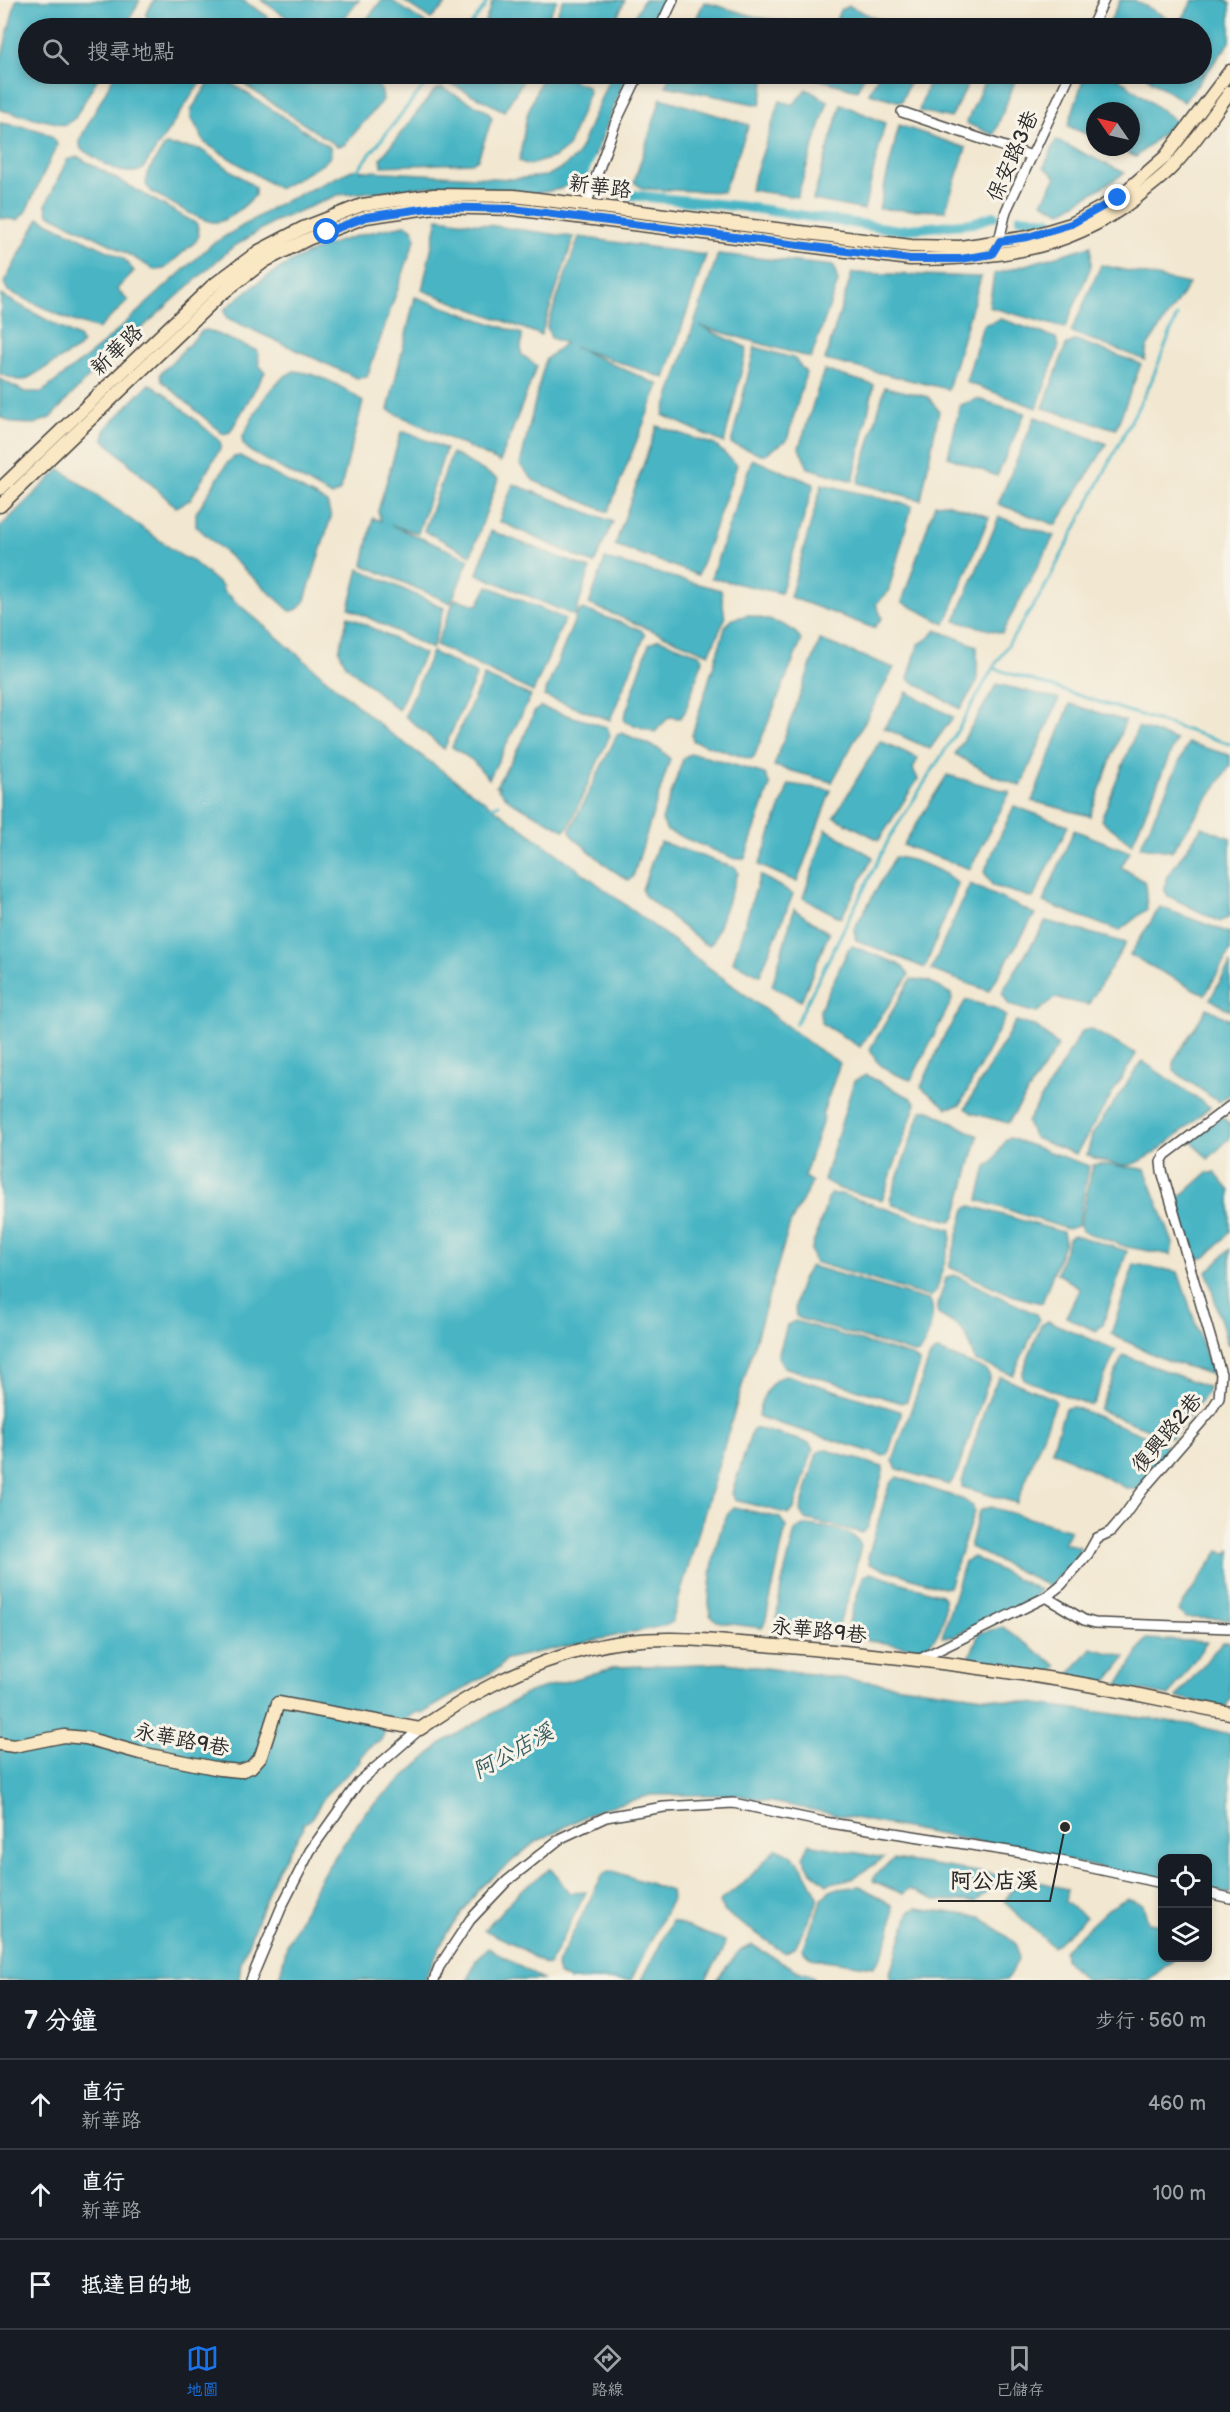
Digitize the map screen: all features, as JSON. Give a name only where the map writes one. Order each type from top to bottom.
[{"type":"street","points":[[665,18],[674,0]]},
{"type":"street","points":[[1096,18],[1104,0]]},
{"type":"street","name":"新華路","points":[[0,489],[212,286],[259,250],[303,228],[363,205],[434,195],[514,196],[911,246],[960,247],[1028,237],[1071,224],[1118,198],[1166,157],[1230,71]]},
{"type":"street","points":[[586,205],[615,124],[634,84]]},
{"type":"street","name":"保安路3巷","points":[[992,254],[1000,241],[1006,211],[1065,84]]},
{"type":"street","name":"新華路","points":[[0,506],[220,296],[265,261],[308,240],[366,217],[435,207],[513,209],[910,259],[961,259],[1030,249],[1075,236],[1125,208],[1174,165],[1230,92]]},
{"type":"street","points":[[902,112],[1032,156]]},
{"type":"street","name":"復興路2巷","points":[[917,1660],[1046,1597],[1061,1585],[1088,1554],[1097,1538],[1110,1532],[1124,1517],[1145,1487],[1210,1412],[1219,1398],[1221,1374],[1161,1162],[1166,1155],[1230,1106]]},
{"type":"street","points":[[1046,1597],[1084,1620],[1095,1623],[1230,1629]]},
{"type":"street","name":"永華路9巷","points":[[251,1980],[282,1906],[310,1851],[359,1782],[420,1729],[495,1682],[546,1661],[593,1647],[668,1638],[812,1649],[917,1660],[1049,1678],[1230,1713]]},
{"type":"street","name":"永華路9巷","points":[[0,1744],[14,1746],[64,1736],[86,1738],[140,1753],[240,1771],[251,1767],[261,1756],[278,1703],[420,1729]]},
{"type":"street","points":[[434,1980],[439,1967],[470,1920],[507,1881],[561,1838],[606,1817],[664,1807],[733,1803],[824,1822],[1028,1854],[1158,1882]]},
{"type":"street","points":[[1212,1894],[1230,1898]]},
{"type":"water","points":[[16,0],[140,0],[130,18],[18,18],[18,84],[94,84],[75,118],[65,125],[0,110],[0,63]]},
{"type":"water","points":[[154,0],[242,0],[268,18],[147,18],[146,14]]},
{"type":"water","points":[[261,0],[359,0],[344,18],[288,18]]},
{"type":"water","points":[[382,0],[391,0],[417,18],[368,18]]},
{"type":"water","points":[[402,0],[450,0],[429,18]]},
{"type":"water","points":[[493,0],[557,0],[547,18],[486,18]]},
{"type":"water","points":[[563,0],[625,0],[617,18],[555,18]]},
{"type":"water","points":[[643,0],[658,0],[649,18],[634,18]]},
{"type":"water","points":[[1120,0],[1134,0],[1166,17],[1165,18],[1112,18]]},
{"type":"water","points":[[1193,0],[1227,0],[1230,4],[1230,42],[1212,65],[1212,18],[1183,18]]},
{"type":"water","points":[[704,2],[760,18],[697,18]]},
{"type":"water","points":[[849,6],[875,18],[837,18],[840,10]]},
{"type":"water","points":[[110,84],[199,84],[142,170],[126,172],[110,167],[81,149],[79,141]]},
{"type":"water","points":[[208,84],[232,84],[330,147],[331,156],[323,164],[279,189],[205,143],[191,117],[191,110]]},
{"type":"water","points":[[376,84],[382,92],[383,100],[344,145],[337,146],[245,85]]},
{"type":"water","points":[[451,84],[521,84],[504,111]]},
{"type":"water","points":[[539,84],[587,86],[589,92],[568,147],[555,157],[529,165],[519,161],[527,115]]},
{"type":"water","points":[[607,84],[623,84],[594,157],[583,174],[560,189],[533,194],[434,186],[338,195],[273,222],[230,249],[93,372],[50,418],[34,424],[13,423],[0,417],[0,379],[25,392],[42,392],[97,349],[212,244],[279,204],[352,170],[511,179],[547,176],[577,156]]},
{"type":"water","points":[[667,84],[764,84],[760,105],[666,86]]},
{"type":"water","points":[[836,84],[860,84],[857,90]]},
{"type":"water","points":[[874,84],[909,84],[901,102],[869,93]]},
{"type":"water","points":[[928,84],[968,84],[951,118],[919,111]]},
{"type":"water","points":[[984,84],[1014,84],[994,135],[966,123]]},
{"type":"water","points":[[1082,84],[1126,84],[1176,121],[1140,153],[1140,102],[1086,102],[1086,134],[1068,126]]},
{"type":"water","points":[[1157,84],[1198,84],[1184,102]]},
{"type":"water","points":[[442,88],[487,111],[492,118],[478,159],[472,163],[382,166],[381,158],[435,90]]},
{"type":"water","points":[[806,89],[828,101],[797,197],[750,190],[780,101],[793,105]]},
{"type":"water","points":[[661,98],[749,125],[723,192],[643,189],[634,182]]},
{"type":"water","points":[[841,104],[885,123],[864,210],[813,200]]},
{"type":"water","points":[[0,123],[41,131],[54,139],[57,145],[26,211],[18,220],[0,218]]},
{"type":"water","points":[[899,125],[966,148],[945,211],[879,209]]},
{"type":"water","points":[[1056,140],[1125,173],[1061,212],[1042,202],[1056,177],[1044,167]]},
{"type":"water","points":[[165,145],[200,149],[255,187],[255,195],[238,211],[217,222],[211,222],[184,210],[152,192],[146,185],[147,173]]},
{"type":"water","points":[[78,157],[197,224],[199,235],[196,241],[164,269],[155,270],[112,245],[48,214],[46,205],[67,160]]},
{"type":"water","points":[[39,218],[123,258],[134,271],[117,289],[128,301],[98,329],[70,320],[8,291],[4,283]]},
{"type":"water","points":[[438,218],[574,237],[541,335],[422,290]]},
{"type":"water","points":[[406,225],[413,230],[415,239],[367,377],[357,378],[227,318],[224,310],[245,292],[287,264],[331,244]]},
{"type":"water","points":[[579,237],[706,255],[665,378],[574,347],[659,385],[608,512],[534,481],[520,465],[545,360],[565,343],[551,338],[547,327]]},
{"type":"water","points":[[1091,246],[1091,266],[1065,328],[989,307],[994,274]]},
{"type":"water","points":[[718,254],[834,266],[838,282],[811,358],[700,326],[747,348],[724,443],[663,415]]},
{"type":"water","points":[[1101,265],[1189,284],[1147,347],[1145,360],[1071,332]]},
{"type":"water","points":[[852,273],[981,277],[948,389],[825,360]]},
{"type":"water","points":[[1,295],[80,338],[82,343],[79,348],[25,380],[17,380],[0,374]]},
{"type":"water","points":[[415,297],[522,334],[521,354],[537,366],[500,462],[388,410]]},
{"type":"water","points":[[1001,319],[1056,338],[1059,346],[1037,408],[966,382],[983,325]]},
{"type":"water","points":[[207,330],[258,351],[259,365],[265,372],[230,432],[223,434],[162,381],[160,374],[202,331]]},
{"type":"water","points":[[1076,340],[1141,364],[1116,429],[1043,408],[1066,345]]},
{"type":"water","points":[[755,347],[795,359],[806,373],[787,440],[764,455],[731,444]]},
{"type":"water","points":[[824,370],[874,385],[853,481],[808,468],[799,448]]},
{"type":"water","points":[[294,371],[331,382],[363,402],[340,491],[332,496],[251,452],[243,444],[242,438],[263,400],[276,384]]},
{"type":"water","points":[[149,384],[164,393],[220,441],[221,447],[190,500],[176,507],[103,439],[106,428]]},
{"type":"water","points":[[885,387],[928,397],[939,411],[921,500],[858,483]]},
{"type":"water","points":[[977,399],[1025,413],[997,476],[948,457],[960,405]]},
{"type":"water","points":[[1035,417],[1107,444],[1056,525],[998,504]]},
{"type":"water","points":[[657,426],[715,445],[737,465],[698,575],[615,545]]},
{"type":"water","points":[[401,432],[410,433],[446,449],[418,533],[391,525],[469,559],[451,603],[363,565],[373,518],[381,521],[378,511]]},
{"type":"water","points":[[452,453],[498,479],[471,555],[424,531]]},
{"type":"water","points":[[240,456],[327,503],[331,517],[305,600],[295,610],[290,611],[196,526],[196,513],[228,462]]},
{"type":"water","points":[[752,459],[814,484],[781,593],[711,578]]},
{"type":"water","points":[[60,469],[183,557],[190,559],[223,587],[222,590],[386,730],[559,855],[816,1048],[840,1063],[804,1177],[812,1182],[790,1224],[672,1622],[667,1625],[506,1659],[499,1668],[423,1713],[417,1712],[385,1731],[381,1740],[371,1745],[359,1759],[361,1761],[327,1793],[310,1820],[303,1824],[304,1827],[275,1874],[241,1962],[239,1980],[0,1980],[0,527]]},
{"type":"water","points":[[513,484],[613,522],[594,564],[499,521]]},
{"type":"water","points":[[822,484],[912,506],[888,592],[876,604],[882,618],[874,628],[790,597]]},
{"type":"water","points":[[946,503],[989,517],[945,624],[902,602],[935,504]]},
{"type":"water","points":[[999,517],[1054,536],[1002,633],[955,621]]},
{"type":"water","points":[[491,531],[590,569],[575,616],[477,574]]},
{"type":"water","points":[[605,559],[721,590],[725,619],[709,654],[589,604]]},
{"type":"water","points":[[359,569],[444,608],[432,649],[349,608]]},
{"type":"water","points":[[488,586],[565,619],[533,692],[436,645],[455,599],[478,605]]},
{"type":"water","points":[[582,609],[641,630],[645,635],[610,720],[544,696],[577,614]]},
{"type":"water","points":[[748,615],[786,626],[798,635],[801,641],[754,757],[750,759],[693,741],[692,735],[726,625],[733,619]]},
{"type":"water","points":[[348,616],[424,654],[398,710],[346,665],[339,651]]},
{"type":"water","points":[[936,630],[977,646],[977,682],[960,709],[908,679],[918,645]]},
{"type":"water","points":[[659,639],[701,655],[703,659],[685,712],[680,718],[669,717],[655,732],[625,722],[624,718],[649,644]]},
{"type":"water","points":[[820,640],[894,668],[832,782],[774,766]]},
{"type":"water","points":[[432,652],[477,674],[444,749],[405,716]]},
{"type":"water","points":[[484,676],[531,696],[489,779],[472,760],[452,747]]},
{"type":"water","points":[[997,684],[1059,699],[1021,786],[992,775],[955,754]]},
{"type":"water","points":[[907,692],[953,717],[930,749],[884,728]]},
{"type":"water","points":[[1070,704],[1125,721],[1090,816],[1032,801]]},
{"type":"water","points":[[540,707],[607,727],[610,735],[569,826],[564,830],[510,801],[498,789],[500,787],[496,786],[522,742],[534,712]]},
{"type":"water","points":[[1138,727],[1176,740],[1132,844],[1101,820]]},
{"type":"water","points":[[622,733],[661,750],[670,759],[633,877],[628,880],[608,867],[572,836],[570,830],[617,735]]},
{"type":"water","points":[[880,741],[918,758],[913,769],[918,779],[879,840],[834,817]]},
{"type":"water","points":[[1188,743],[1230,755],[1230,766],[1172,851],[1140,847]]},
{"type":"water","points":[[690,754],[765,774],[770,785],[745,858],[735,859],[667,831],[662,820],[683,759]]},
{"type":"water","points":[[947,775],[1010,792],[970,869],[903,845]]},
{"type":"water","points":[[789,784],[831,790],[797,882],[759,865]]},
{"type":"water","points":[[1014,806],[1068,826],[1033,898],[993,886],[984,872]]},
{"type":"water","points":[[1202,827],[1230,838],[1230,916],[1220,922],[1168,896],[1165,891],[1166,878]]},
{"type":"water","points":[[826,829],[873,857],[841,918],[803,898]]},
{"type":"water","points":[[1074,830],[1130,852],[1121,867],[1145,882],[1147,909],[1119,931],[1043,902]]},
{"type":"water","points":[[661,842],[736,868],[738,873],[713,942],[709,945],[703,943],[644,895],[642,890],[656,849]]},
{"type":"water","points":[[895,857],[929,866],[958,884],[925,968],[856,940],[854,929]]},
{"type":"water","points":[[760,875],[793,894],[760,975],[733,962]]},
{"type":"water","points":[[970,884],[1035,914],[989,991],[931,970]]},
{"type":"water","points":[[1160,907],[1230,933],[1230,951],[1205,995],[1130,955]]},
{"type":"water","points":[[794,909],[829,933],[801,1001],[772,986]]},
{"type":"water","points":[[1046,921],[1126,943],[1088,1005],[1055,998],[1036,1013],[1009,1005],[1002,992]]},
{"type":"water","points":[[852,946],[901,965],[909,975],[860,1047],[821,1023],[820,1010]]},
{"type":"water","points":[[1230,964],[1230,1011],[1210,999]]},
{"type":"water","points":[[911,979],[928,981],[951,994],[952,1000],[911,1080],[881,1065],[876,1061],[870,1049]]},
{"type":"water","points":[[966,1000],[997,1009],[1006,1016],[960,1105],[947,1108],[921,1087],[943,1038]]},
{"type":"water","points":[[1207,1008],[1230,1020],[1230,1094],[1219,1102],[1174,1071],[1174,1060]]},
{"type":"water","points":[[1016,1021],[1037,1027],[1058,1046],[1008,1123],[972,1113],[965,1108]]},
{"type":"water","points":[[1090,1029],[1136,1054],[1076,1154],[1034,1138],[1027,1122],[1082,1031]]},
{"type":"water","points":[[1142,1061],[1210,1107],[1159,1150],[1137,1163],[1118,1164],[1087,1155],[1092,1135]]},
{"type":"water","points":[[866,1075],[911,1098],[916,1104],[882,1200],[840,1189],[824,1180],[854,1081]]},
{"type":"water","points":[[928,1110],[978,1136],[956,1216],[951,1221],[893,1205],[890,1199],[921,1111]]},
{"type":"water","points":[[1221,1116],[1230,1124],[1230,1138],[1208,1159],[1191,1141]]},
{"type":"water","points":[[1010,1138],[1089,1166],[1078,1226],[1067,1229],[978,1200],[986,1166],[992,1163],[1006,1140]]},
{"type":"water","points":[[1093,1165],[1145,1169],[1173,1243],[1171,1255],[1127,1247],[1082,1231],[1080,1225]]},
{"type":"water","points":[[1207,1173],[1215,1173],[1230,1191],[1230,1232],[1206,1257],[1195,1260],[1177,1208],[1179,1198]]},
{"type":"water","points":[[830,1194],[841,1194],[951,1230],[951,1240],[936,1292],[929,1297],[814,1262],[811,1250]]},
{"type":"water","points":[[971,1206],[1063,1232],[1065,1241],[1042,1303],[1014,1296],[949,1267],[965,1209]]},
{"type":"water","points":[[1074,1235],[1127,1251],[1103,1324],[1096,1331],[1066,1317],[1080,1288],[1057,1273],[1069,1238]]},
{"type":"water","points":[[1230,1249],[1230,1345],[1227,1343],[1207,1272]]},
{"type":"water","points":[[1134,1264],[1178,1272],[1213,1375],[1163,1359],[1111,1334]]},
{"type":"water","points":[[811,1266],[930,1301],[932,1320],[921,1350],[917,1354],[796,1316],[799,1290]]},
{"type":"water","points":[[954,1275],[1036,1314],[1039,1320],[1013,1375],[975,1361],[964,1332],[938,1314],[937,1308],[946,1278]]},
{"type":"water","points":[[795,1321],[914,1357],[920,1363],[907,1401],[902,1403],[784,1367],[778,1357],[787,1325]]},
{"type":"water","points":[[1048,1321],[1116,1350],[1093,1404],[1089,1405],[1023,1379],[1022,1374],[1041,1325]]},
{"type":"water","points":[[939,1351],[986,1370],[990,1376],[956,1476],[949,1485],[897,1469],[893,1461],[930,1356]]},
{"type":"water","points":[[1123,1355],[1208,1387],[1206,1394],[1172,1438],[1099,1410]]},
{"type":"water","points":[[786,1375],[900,1411],[901,1415],[888,1454],[884,1456],[758,1417],[761,1404],[770,1386]]},
{"type":"water","points":[[1001,1377],[1052,1398],[1056,1402],[1017,1503],[962,1487],[986,1405],[998,1378]]},
{"type":"water","points":[[1074,1407],[1165,1444],[1166,1457],[1138,1489],[1128,1489],[1052,1450],[1065,1408]]},
{"type":"water","points":[[756,1428],[809,1443],[813,1449],[794,1509],[789,1514],[735,1500],[732,1493],[752,1431]]},
{"type":"water","points":[[824,1449],[883,1467],[868,1527],[863,1533],[805,1519],[800,1511],[817,1453]]},
{"type":"water","points":[[897,1477],[964,1500],[972,1506],[974,1512],[949,1587],[943,1588],[869,1564],[868,1557],[889,1485]]},
{"type":"water","points":[[734,1507],[780,1518],[786,1527],[762,1628],[717,1622],[710,1615],[711,1575],[717,1542],[722,1527]]},
{"type":"water","points":[[990,1507],[1071,1530],[1064,1543],[1080,1547],[1077,1558],[1049,1586],[970,1547],[979,1511]]},
{"type":"water","points":[[804,1525],[844,1532],[852,1535],[861,1545],[848,1599],[835,1635],[779,1626],[776,1622],[781,1587],[795,1531]]},
{"type":"water","points":[[1230,1550],[1230,1619],[1186,1618],[1178,1611],[1219,1551],[1226,1554]]},
{"type":"water","points":[[973,1557],[1040,1590],[1032,1599],[1002,1616],[984,1620],[954,1636],[942,1637],[965,1561]]},
{"type":"water","points":[[870,1573],[941,1595],[944,1598],[943,1620],[933,1640],[921,1649],[849,1637],[846,1631],[863,1576]]},
{"type":"water","points":[[1003,1627],[1057,1666],[1049,1678],[969,1659],[979,1633]]},
{"type":"water","points":[[1146,1639],[1207,1642],[1169,1696],[1117,1686]]},
{"type":"water","points":[[1222,1642],[1230,1642],[1230,1699],[1225,1708],[1177,1697]]},
{"type":"water","points":[[1091,1648],[1126,1657],[1105,1684],[1067,1677]]},
{"type":"water","name":"阿公店溪","points":[[727,1663],[1189,1724],[1230,1734],[1230,1894],[1212,1891],[1212,1854],[1158,1854],[1158,1880],[1013,1849],[736,1795],[651,1795],[597,1810],[534,1843],[481,1887],[447,1933],[424,1980],[279,1980],[287,1945],[321,1877],[366,1811],[443,1742],[529,1692],[616,1667]]},
{"type":"water","points":[[810,1843],[884,1858],[853,1878],[827,1884],[811,1871],[803,1857]]},
{"type":"water","points":[[776,1849],[791,1855],[797,1861],[819,1899],[795,1947],[785,1953],[725,1912],[720,1903],[744,1883]]},
{"type":"water","points":[[894,1859],[1004,1876],[976,1902],[936,1900],[909,1889],[903,1894],[873,1881],[875,1875]]},
{"type":"water","points":[[551,1868],[569,1893],[586,1892],[549,1965],[512,1943],[484,1930],[521,1890]]},
{"type":"water","points":[[613,1871],[671,1891],[672,1899],[631,1980],[569,1980],[558,1974],[556,1966],[603,1874]]},
{"type":"water","points":[[1021,1877],[1067,1889],[1065,1902],[1086,1917],[1053,1947],[1004,1902]]},
{"type":"water","points":[[860,1886],[892,1905],[893,1912],[888,1938],[877,1962],[873,1967],[811,1958],[802,1949],[823,1898],[830,1890]]},
{"type":"water","points":[[1127,1898],[1143,1904],[1148,1923],[1158,1924],[1158,1962],[1171,1962],[1148,1980],[1085,1980],[1065,1960],[1064,1950],[1108,1909]]},
{"type":"water","points":[[917,1908],[981,1917],[1016,1944],[1018,1960],[1006,1980],[891,1980],[890,1973],[910,1911]]},
{"type":"water","points":[[672,1921],[725,1941],[723,1951],[705,1980],[642,1980]]},
{"type":"water","points":[[752,1945],[798,1971],[813,1976],[814,1980],[716,1980],[739,1951]]},
{"type":"water","points":[[488,1948],[543,1980],[468,1980],[476,1960]]},
{"type":"waterway","points":[[476,18],[487,0]]},
{"type":"waterway","points":[[652,18],[662,0]]},
{"type":"waterway","points":[[356,172],[425,84]]},
{"type":"waterway","points":[[558,181],[579,183],[589,159]]},
{"type":"waterway","points":[[622,194],[745,207],[899,230],[972,223],[994,216]]},
{"type":"waterway","points":[[1020,218],[1049,221]]},
{"type":"waterway","points":[[796,1024],[890,837],[1043,591],[1151,382],[1177,316]]},
{"type":"waterway","points":[[993,668],[1230,744]]},
{"type":"waterway","points":[[490,808],[499,804]]},
{"type":"place","name":"阿公店溪","points":[[1065,1827]]},
{"type":"route","points":[[327,232],[366,217],[435,207],[513,209],[910,259],[961,259],[992,254],[1000,241],[1028,237],[1071,224],[1118,198]]}]
